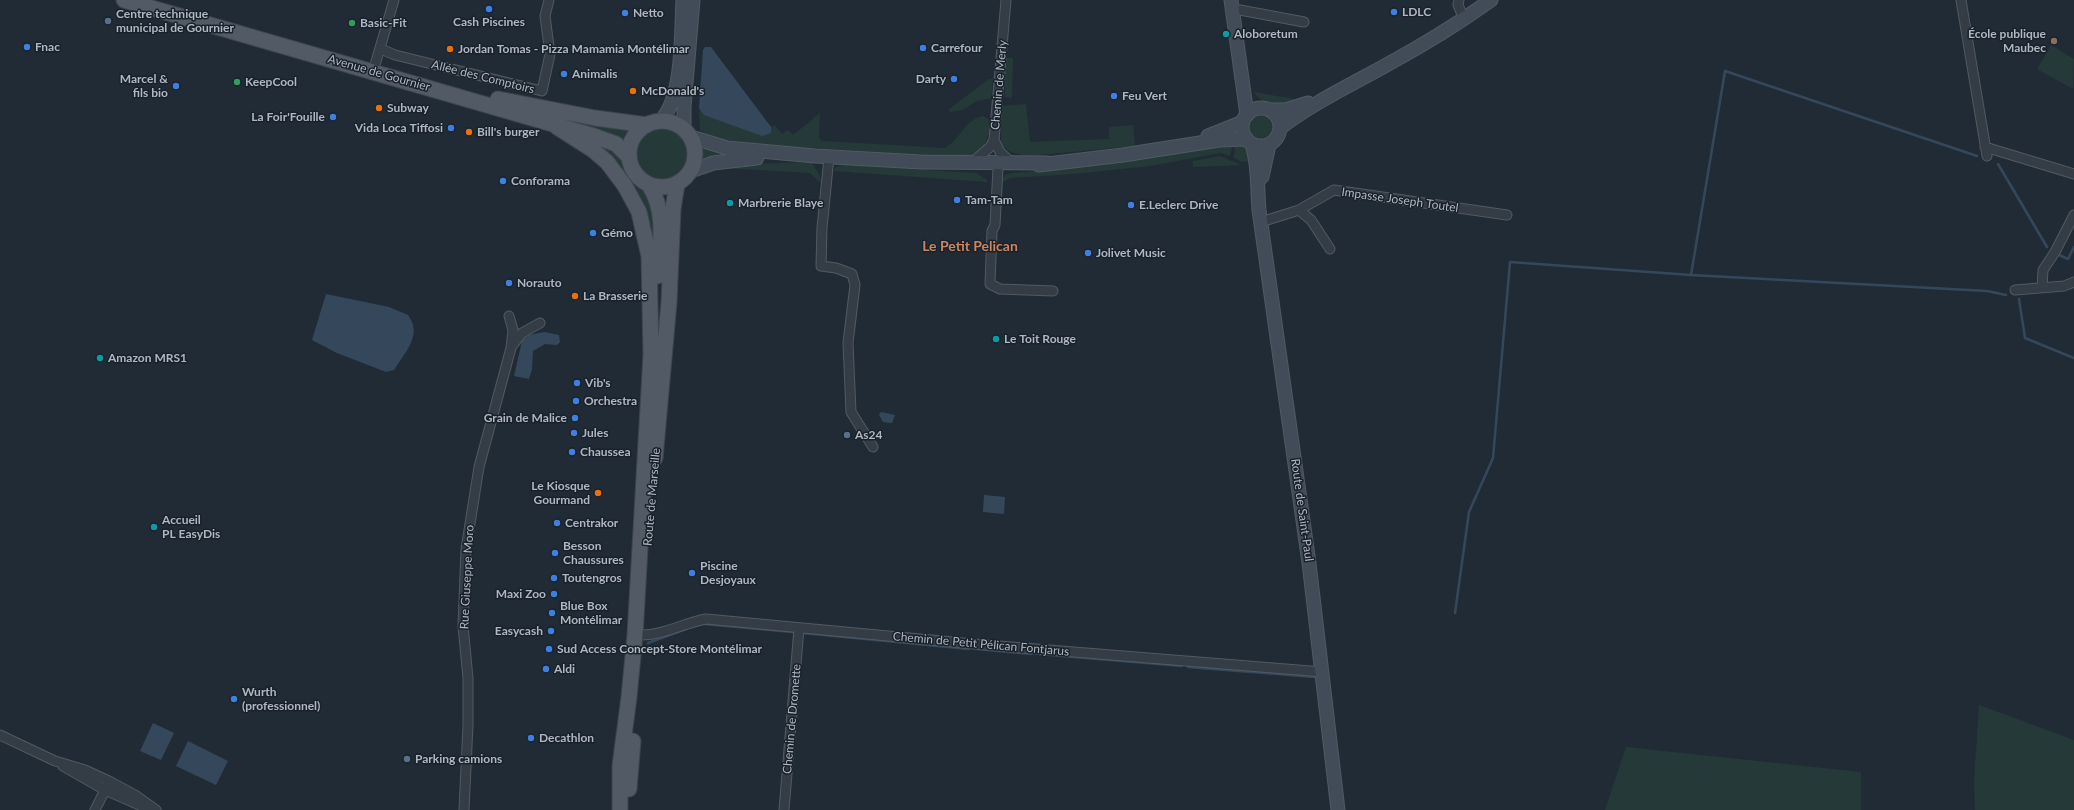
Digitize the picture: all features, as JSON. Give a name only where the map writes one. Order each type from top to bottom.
[{"type":"main road","name":"Avenue de Gournier","points":[[124,0],[616,144],[629,157]]},
{"type":"main road","name":"Avenue de Gournier","points":[[150,0],[495,99],[595,118],[653,123]]},
{"type":"main road","points":[[651,342],[661,213],[656,195],[649,185],[636,174],[629,157],[633,138],[668,114],[675,92],[683,0]]},
{"type":"main road","points":[[691,171],[696,154],[688,133],[684,107],[693,0]]},
{"type":"main road","points":[[1280,128],[1340,90],[1391,63],[1464,19],[1491,0]]},
{"type":"main road","points":[[1231,5],[1242,75],[1245,118],[1242,131],[1249,141],[1260,147],[1269,145],[1276,140],[1280,128],[1277,116],[1251,96],[1242,75]]},
{"type":"main road","points":[[1183,144],[1245,118],[1254,110],[1299,106],[1340,90]]},
{"type":"main road","points":[[536,120],[539,116],[546,113],[589,120],[595,118]]},
{"type":"main road","points":[[653,123],[673,123],[688,133],[727,148],[815,156]]},
{"type":"main road","points":[[557,127],[580,140],[607,162],[632,198],[639,212],[647,242],[651,342]]},
{"type":"main road","points":[[921,162],[960,168],[1021,168],[1048,163],[1123,155],[1183,144],[1249,141]]},
{"type":"main road","name":"Route de Saint-Paul","points":[[1249,141],[1257,164],[1257,189],[1260,216],[1323,672],[1338,810]]},
{"type":"main road","name":"Route de Saint-Paul","points":[[1260,216],[1261,182],[1269,145]]},
{"type":"main road","points":[[649,185],[660,187],[677,184],[691,171],[713,163],[731,160],[829,156],[921,162],[974,161],[1048,163]]},
{"type":"main road","name":"Route de Marseille","points":[[628,810],[652,486],[669,302],[673,209],[677,184]]},
{"type":"main road","name":"Route de Marseille","points":[[620,810],[620,766],[629,697],[634,634],[651,342]]},
{"type":"street","points":[[375,65],[394,0]]},
{"type":"street","name":"Allée des Comptoirs","points":[[380,49],[395,55],[542,91],[550,54],[545,16],[549,0]]},
{"type":"street","name":"Chemin de Merly","points":[[974,161],[990,148],[994,140],[1006,0]]},
{"type":"street","points":[[1459,0],[1458,5],[1464,19]]},
{"type":"street","points":[[1961,0],[1987,156]]},
{"type":"street","points":[[1231,5],[1240,10],[1304,22]]},
{"type":"street","points":[[994,140],[1000,152],[1011,162]]},
{"type":"street","points":[[1985,147],[2074,174]]},
{"type":"street","points":[[829,156],[822,228],[821,266],[836,268],[852,274],[855,285],[848,343],[851,412],[873,447]]},
{"type":"street","points":[[998,168],[995,219],[992,231],[989,276],[990,284],[1000,289],[1053,291]]},
{"type":"street","name":"Impasse Joseph Toutel","points":[[1260,216],[1298,210],[1334,190],[1507,215]]},
{"type":"street","points":[[1298,210],[1311,220],[1330,249]]},
{"type":"street","points":[[2042,288],[2043,270],[2055,252],[2074,215]]},
{"type":"street","points":[[2015,290],[2064,286],[2074,282]]},
{"type":"street","name":"Rue Giuseppe Moro","points":[[464,810],[468,725],[468,678],[463,626],[466,549],[478,468],[510,348],[513,330],[509,316]]},
{"type":"street","name":"Rue Giuseppe Moro","points":[[510,348],[522,333],[540,323]]},
{"type":"street","name":"Chemin de Petit Pélican Fontjarus","points":[[641,635],[662,632],[694,621],[706,619],[1323,672]]},
{"type":"street","name":"Chemin de Dromette","points":[[784,810],[799,628]]},
{"type":"street","points":[[0,735],[55,761],[85,770],[107,786],[155,810]]},
{"type":"street","points":[[55,761],[77,776],[107,786],[128,796],[135,795],[155,810]]},
{"type":"street","points":[[95,810],[107,786]]},
{"type":"green space","points":[[2051,45],[2074,59],[2073,89],[2037,69]]},
{"type":"green space","points":[[1005,58],[1013,58],[1012,98],[1005,97]]},
{"type":"green space","points":[[989,79],[993,79],[991,98],[977,101],[962,110],[950,112],[948,110]]},
{"type":"green space","points":[[1254,92],[1299,100],[1288,105],[1277,107],[1259,98]]},
{"type":"green space","points":[[1026,104],[1030,142],[1109,139],[1109,127],[1133,125],[1135,146],[1029,156],[1009,151],[1001,142],[1002,106]]},
{"type":"green space","points":[[699,108],[704,115],[771,133],[771,127],[775,125],[782,134],[788,130],[793,135],[820,113],[819,138],[822,141],[945,148],[955,140],[972,121],[983,116],[990,120],[989,133],[983,147],[968,158],[751,144],[712,137],[700,130]]},
{"type":"green space","points":[[1261,115],[1270,118],[1273,127],[1270,136],[1261,139],[1252,136],[1249,127],[1252,118]]},
{"type":"green space","points":[[548,116],[630,127],[622,144]]},
{"type":"green space","points":[[657,127],[667,127],[681,134],[688,148],[688,158],[681,172],[667,179],[657,179],[647,175],[640,168],[636,158],[636,148],[640,138],[647,131]]},
{"type":"green space","points":[[601,141],[622,154],[633,178],[650,193],[656,203],[654,289],[649,234],[594,145]]},
{"type":"green space","points":[[1230,144],[1232,148],[1230,156],[1221,153],[1150,166],[1073,174],[1010,178],[1004,182],[1002,180],[1005,175],[1012,173],[1120,163]]},
{"type":"green space","points":[[1234,144],[1244,147],[1250,154],[1253,161],[1242,162],[1233,157],[1235,152]]},
{"type":"green space","points":[[702,146],[750,155],[702,162]]},
{"type":"green space","points":[[1220,156],[1241,165],[1193,167],[1193,161]]},
{"type":"green space","points":[[811,162],[819,174],[821,183],[810,173],[722,168],[705,175],[704,173],[722,165]]},
{"type":"green space","points":[[845,165],[976,173],[987,180],[987,182],[834,171],[836,167]]},
{"type":"green space","points":[[1979,705],[2074,740],[2074,810],[1975,810],[1974,782]]},
{"type":"green space","points":[[1626,747],[1861,772],[1861,810],[1605,810]]},
{"type":"water","points":[[705,47],[711,47],[771,127],[771,133],[762,136],[704,115],[699,108],[703,50]]},
{"type":"water","points":[[326,294],[389,307],[408,315],[414,330],[413,336],[411,343],[394,370],[386,372],[337,353],[312,340]]},
{"type":"water","points":[[544,332],[559,335],[560,342],[557,345],[545,344],[533,351],[532,369],[529,379],[514,376],[522,341],[529,335]]},
{"type":"water","points":[[881,412],[895,415],[892,423],[883,422],[879,415]]},
{"type":"water","points":[[984,495],[1005,497],[1004,514],[983,512]]},
{"type":"water","points":[[153,723],[174,733],[161,760],[140,751]]},
{"type":"water","points":[[188,741],[228,761],[216,785],[176,766]]},
{"type":"waterway","points":[[1455,613],[1469,512],[1493,458],[1510,262],[1691,275],[1725,71],[1977,156]]},
{"type":"waterway","points":[[1998,164],[2047,247]]},
{"type":"waterway","points":[[2059,255],[2068,259],[2074,247]]},
{"type":"waterway","points":[[1691,275],[1987,291],[2006,295]]},
{"type":"waterway","points":[[2019,299],[2025,338],[2074,358]]},
{"type":"waterway","points":[[704,624],[793,632]]},
{"type":"waterway","points":[[648,643],[686,629]]},
{"type":"waterway","points":[[803,633],[969,649]]},
{"type":"waterway","points":[[978,649],[1031,654]]},
{"type":"waterway","points":[[1039,654],[1182,666]]},
{"type":"waterway","points":[[1188,667],[1315,677]]},
{"type":"place","name":"Cash Piscines","points":[[489,9]]},
{"type":"place","name":"LDLC","points":[[1394,12]]},
{"type":"place","name":"Netto","points":[[625,13]]},
{"type":"place","name":"Centre technique municipal de Gournier","points":[[108,21]]},
{"type":"place","name":"Basic-Fit","points":[[352,23]]},
{"type":"place","name":"Aloboretum","points":[[1226,34]]},
{"type":"place","name":"École publique Maubec","points":[[2054,41]]},
{"type":"place","name":"Fnac","points":[[27,47]]},
{"type":"place","name":"Carrefour","points":[[923,48]]},
{"type":"place","name":"Jordan Tomas - Pizza Mamamia Montélimar","points":[[450,49]]},
{"type":"place","name":"Animalis","points":[[564,74]]},
{"type":"place","name":"Darty","points":[[954,79]]},
{"type":"place","name":"KeepCool","points":[[237,82]]},
{"type":"place","name":"Marcel & fils bio","points":[[176,86]]},
{"type":"place","name":"McDonald's","points":[[633,91]]},
{"type":"place","name":"Feu Vert","points":[[1114,96]]},
{"type":"place","name":"Subway","points":[[379,108]]},
{"type":"place","name":"La Foir'Fouille","points":[[333,117]]},
{"type":"place","name":"Vida Loca Tiffosi","points":[[451,128]]},
{"type":"place","name":"Bill's burger","points":[[469,132]]},
{"type":"place","name":"Conforama","points":[[503,181]]},
{"type":"place","name":"Tam-Tam","points":[[957,200]]},
{"type":"place","name":"Marbrerie Blaye","points":[[730,203]]},
{"type":"place","name":"E.Leclerc Drive","points":[[1131,205]]},
{"type":"place","name":"Gémo","points":[[593,233]]},
{"type":"place","name":"Jolivet Music","points":[[1088,253]]},
{"type":"place","name":"Norauto","points":[[509,283]]},
{"type":"place","name":"La Brasserie","points":[[575,296]]},
{"type":"place","name":"Le Toit Rouge","points":[[996,339]]},
{"type":"place","name":"Amazon MRS1","points":[[100,358]]},
{"type":"place","name":"Vib's","points":[[577,383]]},
{"type":"place","name":"Orchestra","points":[[576,401]]},
{"type":"place","name":"Grain de Malice","points":[[575,418]]},
{"type":"place","name":"Jules","points":[[574,433]]},
{"type":"place","name":"As24","points":[[847,435]]},
{"type":"place","name":"Chaussea","points":[[572,452]]},
{"type":"place","name":"Le Kiosque Gourmand","points":[[598,493]]},
{"type":"place","name":"Centrakor","points":[[557,523]]},
{"type":"place","name":"Accueil PL EasyDis","points":[[154,527]]},
{"type":"place","name":"Besson Chaussures","points":[[555,553]]},
{"type":"place","name":"Piscine Desjoyaux","points":[[692,573]]},
{"type":"place","name":"Toutengros","points":[[554,578]]},
{"type":"place","name":"Maxi Zoo","points":[[554,594]]},
{"type":"place","name":"Blue Box Montélimar","points":[[552,613]]},
{"type":"place","name":"Easycash","points":[[551,631]]},
{"type":"place","name":"Sud Access Concept-Store Montélimar","points":[[549,649]]},
{"type":"place","name":"Aldi","points":[[546,669]]},
{"type":"place","name":"Wurth (professionnel)","points":[[234,699]]},
{"type":"place","name":"Decathlon","points":[[531,738]]},
{"type":"place","name":"Parking camions","points":[[407,759]]},
{"type":"district","name":"Le Petit Pelican","points":[[970,246]]}]
